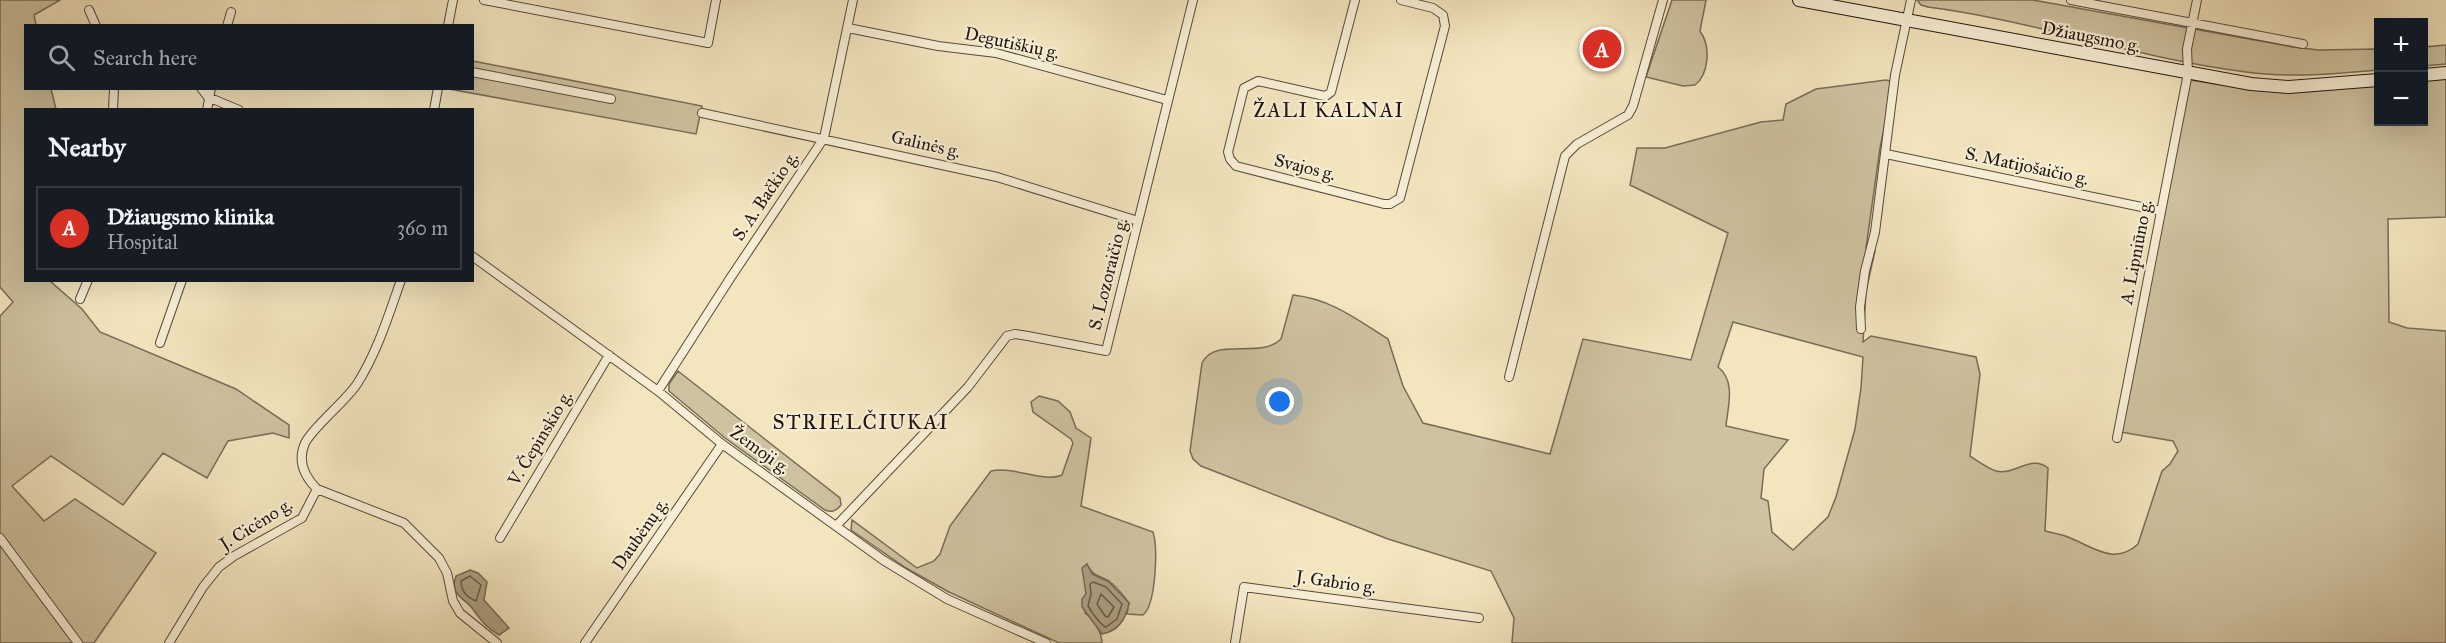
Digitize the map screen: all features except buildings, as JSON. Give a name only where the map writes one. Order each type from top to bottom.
[{"type":"street","points":[[448,24],[453,0]]},
{"type":"street","points":[[484,0],[708,43],[716,0]]},
{"type":"street","name":"S. A. Bačkio g.","points":[[658,391],[824,138],[854,0]]},
{"type":"street","name":"S. Lozoraičio g.","points":[[837,525],[968,387],[1007,336],[1015,334],[1106,351],[1193,0]]},
{"type":"street","name":"Svajos g.","points":[[1355,0],[1331,92],[1326,96],[1258,81],[1244,88],[1228,152],[1236,166],[1384,204],[1390,204],[1400,198],[1445,26],[1443,15],[1433,8],[1401,0]]},
{"type":"street","points":[[1509,376],[1565,156],[1577,144],[1628,115],[1633,106],[1663,0]]},
{"type":"street","name":"Džiaugsmo g.","points":[[1799,0],[2251,84],[2289,87],[2374,80]]},
{"type":"street","points":[[1861,329],[1860,307],[1865,271],[1875,232],[1895,75],[1911,0]]},
{"type":"street","points":[[2071,0],[2303,44]]},
{"type":"street","name":"A. Lipniūno g.","points":[[2117,438],[2188,73],[2187,49],[2197,0]]},
{"type":"street","points":[[89,10],[95,24]]},
{"type":"street","points":[[228,24],[231,12]]},
{"type":"street","name":"Degutiškių g.","points":[[848,28],[938,46],[996,52],[1167,100]]},
{"type":"street","points":[[474,72],[611,99]]},
{"type":"street","points":[[2428,75],[2446,73]]},
{"type":"street","points":[[113,108],[114,90]]},
{"type":"street","points":[[434,108],[438,90]]},
{"type":"street","points":[[207,108],[209,93],[235,108]]},
{"type":"street","name":"Galinės g.","points":[[702,113],[997,177],[1138,221]]},
{"type":"street","name":"S. Matijošaičio g.","points":[[1886,154],[2161,211]]},
{"type":"street","name":"Žemoji g.","points":[[474,257],[658,391],[722,444],[883,560],[947,599],[1046,643]]},
{"type":"street","points":[[80,299],[87,282]]},
{"type":"street","points":[[160,343],[181,282]]},
{"type":"street","points":[[400,282],[372,355],[357,384],[306,441],[302,466],[310,482],[317,489],[404,523],[439,558],[447,573],[453,601],[460,613],[497,643]]},
{"type":"street","name":"V. Čepinskio g.","points":[[500,538],[609,355]]},
{"type":"street","name":"Daubėnų g.","points":[[585,643],[722,444]]},
{"type":"street","name":"J. Cicėno g.","points":[[169,643],[203,587],[219,567],[234,556],[302,518],[317,489]]},
{"type":"street","points":[[0,538],[78,643]]},
{"type":"street","name":"J. Gabrio g.","points":[[1235,643],[1244,587],[1479,618]]},
{"type":"shaded area","points":[[0,0],[60,0],[34,15],[36,24],[24,24],[24,90],[51,90],[56,108],[24,108],[24,282],[51,282],[82,309],[100,332],[236,389],[289,425],[289,438],[273,433],[228,441],[207,478],[163,453],[123,505],[51,456],[12,486],[44,521],[75,499],[156,553],[94,643],[0,643],[0,316],[13,302],[0,287]]},
{"type":"shaded area","points":[[1672,0],[1706,0],[1700,31],[1706,44],[1707,60],[1703,74],[1695,85],[1683,86],[1646,77]]},
{"type":"shaded area","points":[[1917,0],[2033,0],[2293,47],[2318,50],[2374,49],[2374,70],[2296,75],[2246,72],[2166,58],[2008,21],[1921,5]]},
{"type":"shaded area","points":[[2446,45],[2446,64],[2428,66],[2428,47]]},
{"type":"shaded area","points":[[474,61],[702,106],[696,134],[454,90],[474,90]]},
{"type":"shaded area","points":[[2446,78],[2446,217],[2388,219],[2389,322],[2407,328],[2446,331],[2446,643],[1512,643],[1514,618],[1491,571],[1388,539],[1201,466],[1193,459],[1190,451],[1202,363],[1208,355],[1217,351],[1262,348],[1281,339],[1293,295],[1331,305],[1388,339],[1403,386],[1423,423],[1550,454],[1583,339],[1691,360],[1728,233],[1630,185],[1637,148],[1665,148],[1761,122],[1783,120],[1786,104],[1816,89],[1886,80],[1891,81],[1890,100],[1880,148],[1866,248],[1875,251],[1866,291],[1863,342],[1871,336],[1976,357],[1980,374],[1970,456],[1996,471],[2003,472],[2029,464],[2042,464],[2048,468],[2045,531],[2065,536],[2104,552],[2121,554],[2138,544],[2162,471],[2170,464],[2178,451],[2173,441],[2120,432],[2190,80],[2262,91],[2298,92],[2374,85],[2374,126],[2428,126],[2428,80]],"holes":[[[1733,322],[1863,357],[1855,429],[1828,517],[1793,550],[1772,532],[1768,501],[1761,498],[1764,469],[1788,440],[1726,426],[1730,394],[1727,379],[1718,367]]]},
{"type":"shaded area","points":[[678,371],[840,498],[841,505],[834,511],[825,510],[725,438],[669,391],[669,384]]},
{"type":"shaded area","points":[[1039,396],[1058,401],[1070,412],[1076,428],[1091,438],[1081,506],[1153,532],[1155,576],[1151,600],[1143,615],[1127,614],[1129,603],[1122,594],[1109,581],[1094,574],[1087,565],[1085,613],[1097,626],[1102,643],[1059,643],[949,592],[906,568],[851,530],[852,520],[917,568],[934,561],[940,554],[950,526],[991,471],[1000,470],[1047,477],[1062,475],[1073,443],[1071,439],[1033,412],[1031,402]]},
{"type":"water","points":[[1087,564],[1092,574],[1109,582],[1129,603],[1121,623],[1113,630],[1102,634],[1082,607],[1082,599],[1086,594],[1082,568]]},
{"type":"water","points":[[470,570],[478,573],[487,582],[484,600],[509,628],[499,635],[481,620],[458,595],[454,587],[456,576]]},
{"type":"place","name":"Džiaugsmo klinika","points":[[1602,49]]},
{"type":"district","name":"ŽALI KALNAI","points":[[1329,110]]},
{"type":"district","name":"STRIELČIUKAI","points":[[861,422]]}]
